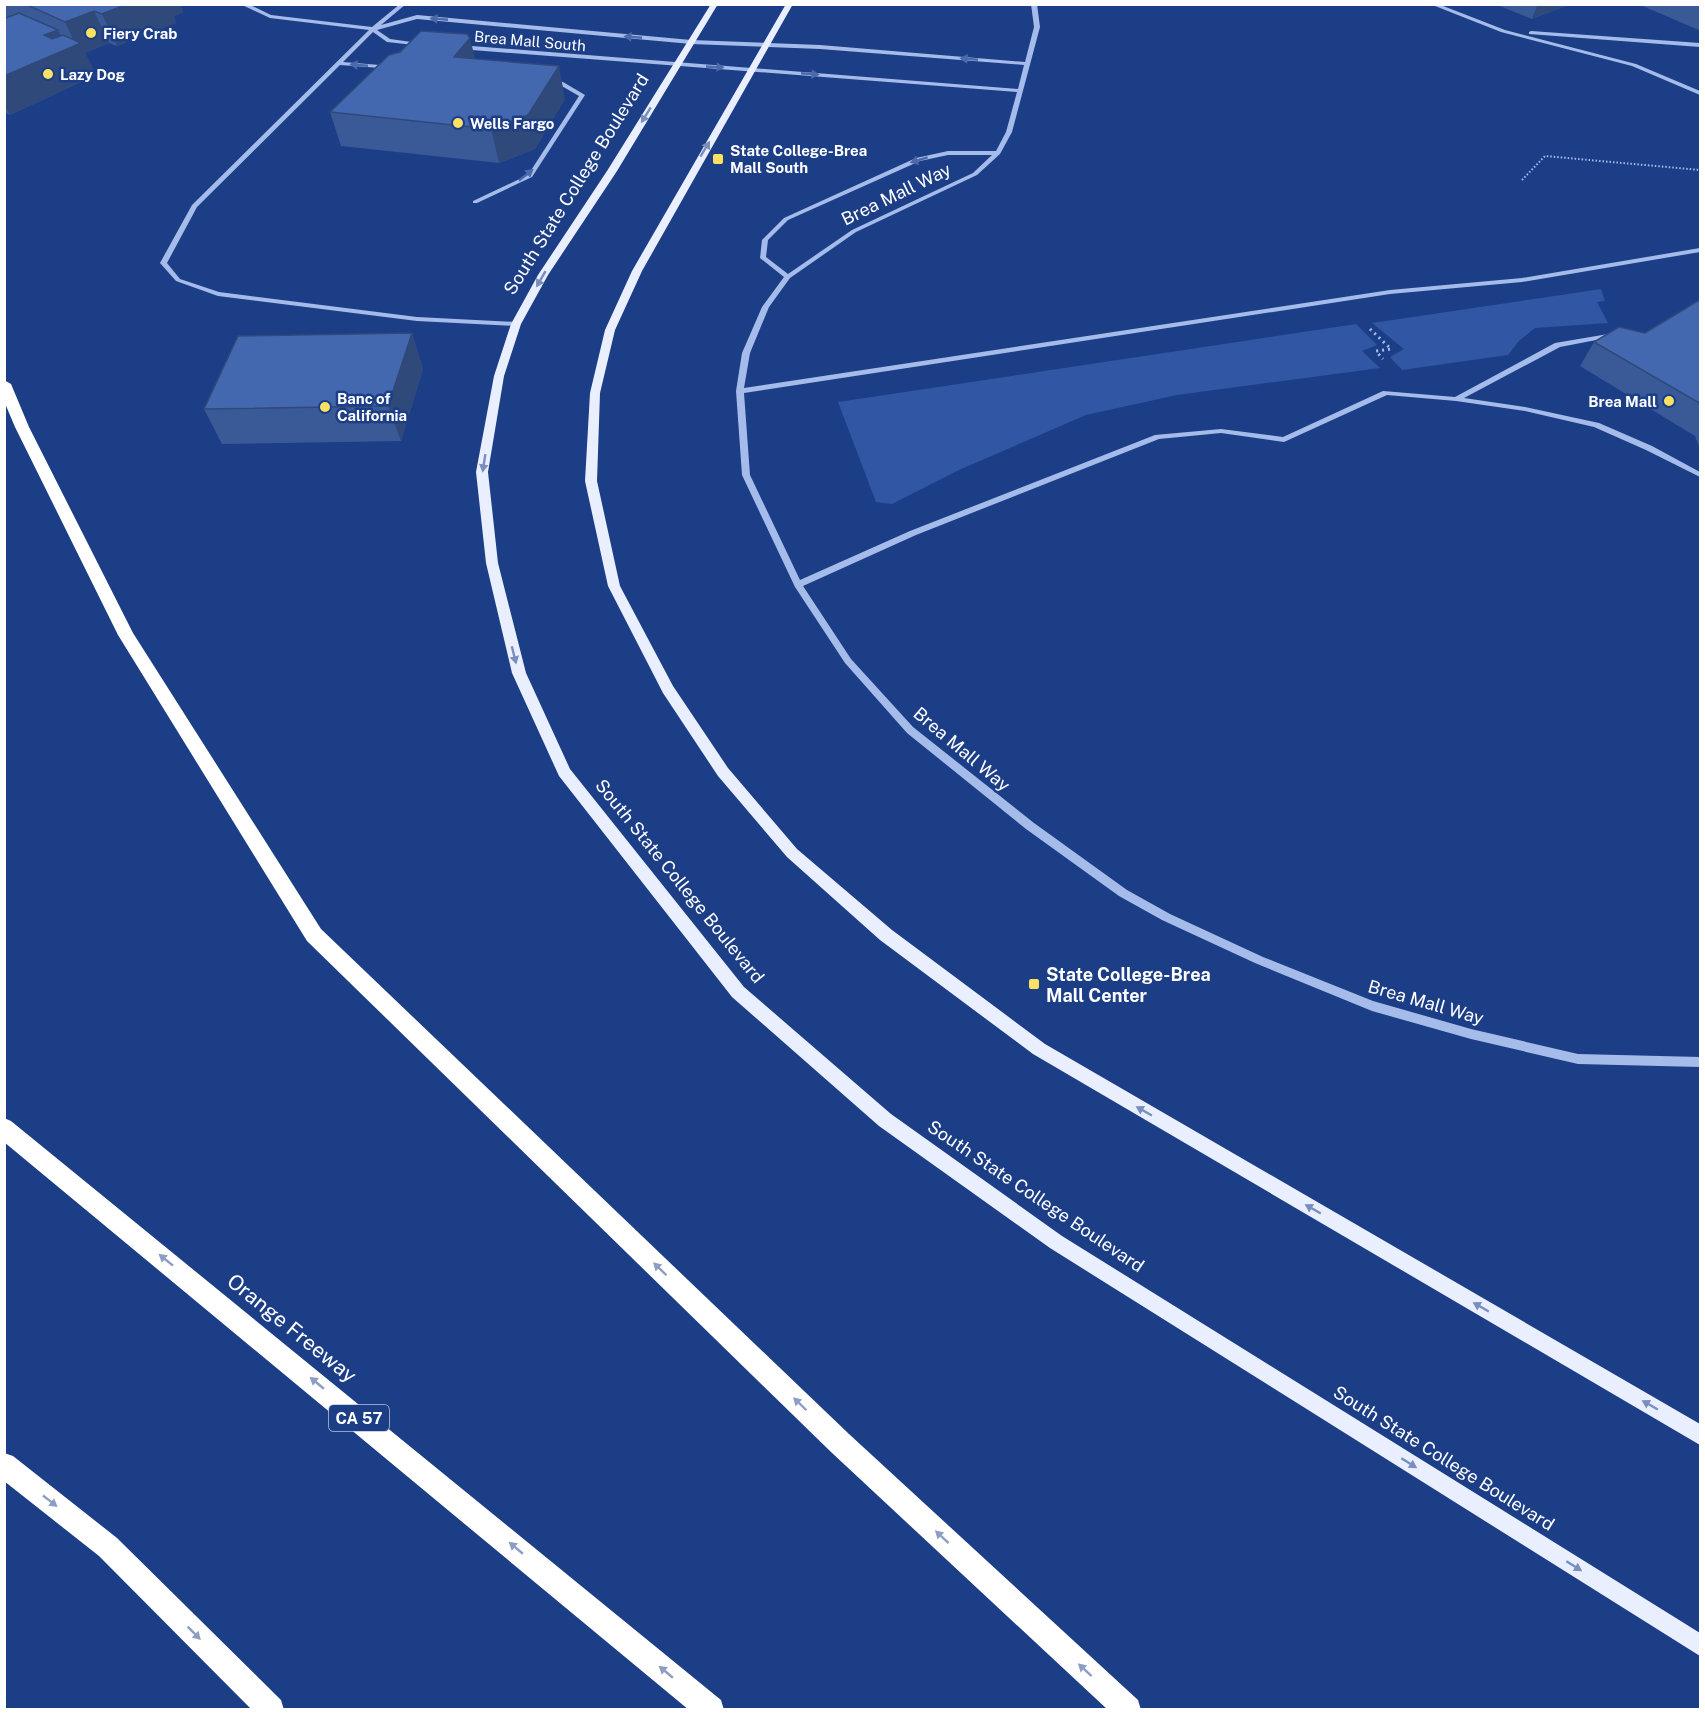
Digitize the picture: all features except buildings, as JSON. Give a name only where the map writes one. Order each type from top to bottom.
[{"type":"highway","points":[[4,384],[22,427],[126,635],[314,936],[832,1434],[1128,1710]]},
{"type":"highway","name":"Orange Freeway","points":[[4,1128],[711,1710]]},
{"type":"highway","points":[[4,1465],[108,1547],[271,1710]]},
{"type":"main road","name":"South State College Boulevard","points":[[715,4],[612,171],[543,275],[516,324],[499,376],[482,472],[492,563],[519,673],[564,772],[738,992],[885,1120],[1056,1242],[1701,1645]]},
{"type":"main road","points":[[790,4],[637,271],[610,330],[595,393],[591,482],[614,586],[668,689],[723,771],[792,853],[886,935],[1039,1049],[1701,1434]]},
{"type":"lane","points":[[242,4],[270,16],[373,28],[389,41],[434,45]]},
{"type":"lane","points":[[405,4],[373,28],[194,206],[163,263],[178,280],[218,294],[417,319],[516,324]]},
{"type":"lane","name":"Brea Mall Way","points":[[1034,4],[1037,27],[1006,142],[998,153],[975,174],[854,231],[788,276],[766,307],[746,352],[740,391],[746,475],[798,585],[848,661],[910,730],[1030,826],[1123,893],[1166,916],[1259,960],[1372,1006],[1471,1034],[1578,1059],[1701,1062]]},
{"type":"lane","points":[[1432,4],[1503,31],[1634,65],[1701,93]]},
{"type":"lane","name":"Brea Mall South","points":[[373,28],[417,17],[691,42],[766,44],[1027,64]]},
{"type":"lane","points":[[1503,31],[1701,45]]},
{"type":"lane","name":"Brea Mall South","points":[[446,46],[1020,92]]},
{"type":"lane","points":[[338,63],[401,68]]},
{"type":"lane","points":[[475,202],[530,176],[582,95],[561,83],[540,81]]},
{"type":"lane","points":[[788,276],[763,258],[765,240],[786,219],[918,159],[948,153],[998,153]]},
{"type":"lane","points":[[740,391],[1390,292],[1522,280],[1701,250]]},
{"type":"lane","points":[[1456,399],[1558,345],[1620,333]]},
{"type":"lane","points":[[798,585],[913,533],[1158,437],[1221,431],[1284,440],[1386,393],[1456,399],[1525,409],[1596,425],[1649,448],[1701,475]]},
{"type":"path","points":[[1522,180],[1545,156],[1701,170]]},
{"type":"path","points":[[1363,322],[1391,349],[1376,351],[1388,364]]},
{"type":"shaded area","points":[[1601,289],[1605,301],[1597,302],[1608,323],[1535,328],[1519,341],[1508,355],[1402,370],[1390,357],[1404,349],[1372,323]]},
{"type":"shaded area","points":[[1356,324],[1377,345],[1362,351],[1380,368],[1177,395],[1086,415],[959,470],[892,504],[876,502],[838,402]]},
{"type":"place","name":"Fiery Crab","points":[[91,33]]},
{"type":"place","name":"Lazy Dog","points":[[48,74]]},
{"type":"place","name":"Wells Fargo","points":[[458,123]]},
{"type":"place","name":"State College-Brea Mall South","points":[[718,159]]},
{"type":"place","name":"Brea Mall","points":[[1669,401]]},
{"type":"place","name":"Banc of California","points":[[325,407]]},
{"type":"place","name":"State College-Brea Mall Center","points":[[1034,984]]}]
